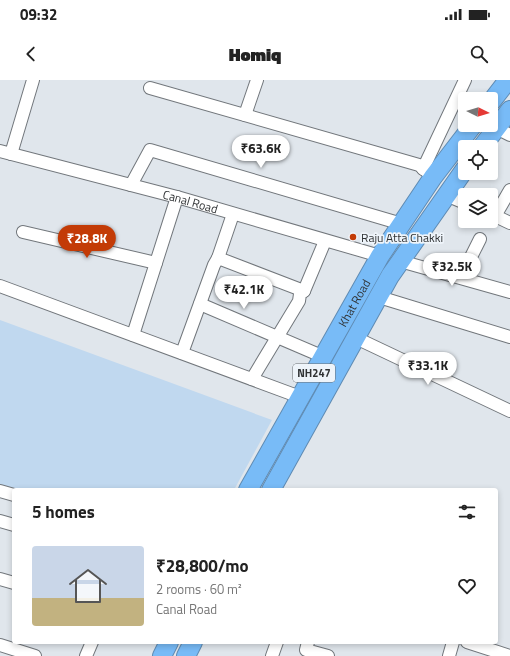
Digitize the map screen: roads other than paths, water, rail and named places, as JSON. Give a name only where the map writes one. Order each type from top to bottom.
[{"type":"highway","points":[[498,93],[508,80]]},
{"type":"highway","points":[[491,140],[503,131],[510,110]]},
{"type":"highway","name":"Khat Road","points":[[249,488],[380,256],[402,224],[428,173],[466,132]]},
{"type":"highway","name":"Khat Road","points":[[272,488],[400,261],[458,179]]},
{"type":"highway","points":[[380,256],[400,261]]},
{"type":"highway","points":[[162,656],[168,644]]},
{"type":"highway","points":[[186,656],[192,644]]},
{"type":"street","points":[[6,152],[33,80]]},
{"type":"street","points":[[245,115],[257,80]]},
{"type":"street","points":[[150,88],[419,165],[428,173],[465,80]]},
{"type":"street","points":[[131,185],[150,150],[402,224]]},
{"type":"street","name":"Canal Road","points":[[6,152],[177,197],[380,256]]},
{"type":"street","points":[[498,208],[510,190]]},
{"type":"street","points":[[446,195],[458,200]]},
{"type":"street","points":[[133,335],[177,197]]},
{"type":"street","points":[[182,353],[233,214]]},
{"type":"street","points":[[498,217],[510,223]]},
{"type":"street","points":[[22,232],[156,263]]},
{"type":"street","points":[[461,277],[480,239]]},
{"type":"street","points":[[252,379],[299,301],[300,294],[304,291],[325,241]]},
{"type":"street","points":[[218,258],[304,291]]},
{"type":"street","points":[[400,261],[510,292]]},
{"type":"street","points":[[0,286],[300,397]]},
{"type":"street","points":[[379,297],[510,337]]},
{"type":"street","points":[[200,304],[324,357]]},
{"type":"street","points":[[356,338],[510,411]]},
{"type":"street","points":[[0,491],[12,494]]},
{"type":"street","points":[[0,521],[12,524]]},
{"type":"street","points":[[0,579],[12,583]]},
{"type":"street","points":[[86,656],[91,644]]},
{"type":"street","points":[[272,656],[276,644]]},
{"type":"street","points":[[308,644],[306,650],[328,656]]},
{"type":"street","points":[[449,656],[452,644]]},
{"type":"street","points":[[473,644],[510,656]]},
{"type":"street","points":[[11,648],[35,656]]},
{"type":"place","name":"Raju Atta Chakki","points":[[353,237]]}]
